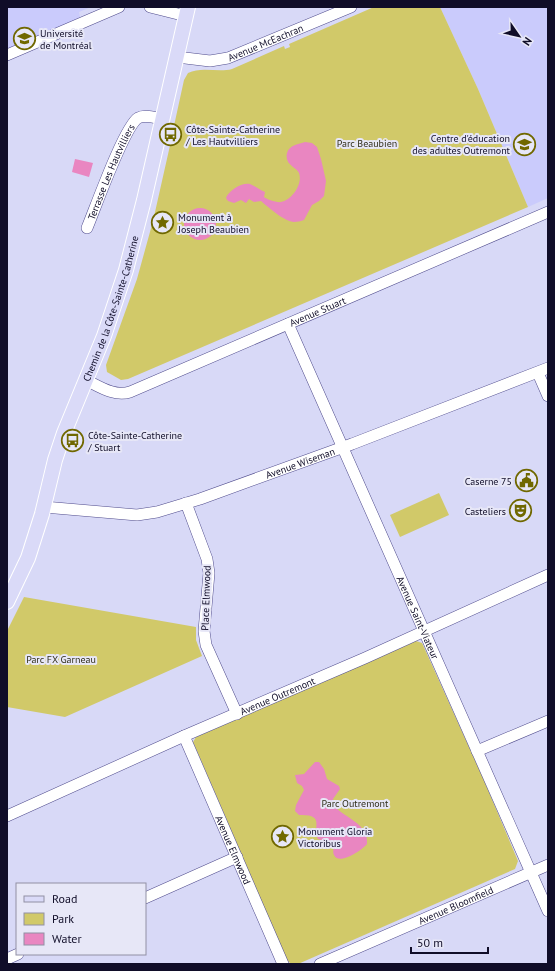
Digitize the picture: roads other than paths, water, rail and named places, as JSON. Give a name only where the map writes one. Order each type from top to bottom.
[{"type":"main road","name":"Chemin de la Côte-Sainte-Catherine","points":[[7,602],[28,558],[44,507],[55,460],[64,433],[112,314],[126,270],[187,12]]},
{"type":"street","points":[[7,55],[119,7]]},
{"type":"street","points":[[150,7],[187,12]]},
{"type":"street","name":"Avenue McEachran","points":[[177,57],[210,61],[228,58],[351,7]]},
{"type":"street","name":"Terrasse Les Hautvilliers","points":[[87,228],[116,156],[132,124],[138,118],[143,117],[162,119]]},
{"type":"street","name":"Avenue Stuart","points":[[86,380],[113,392],[120,394],[127,393],[548,212]]},
{"type":"street","name":"Avenue Saint-Viateur","points":[[288,324],[548,911]]},
{"type":"street","points":[[543,371],[548,396]]},
{"type":"street","name":"Avenue Wiseman","points":[[44,507],[137,515],[157,512],[200,499],[543,371]]},
{"type":"street","name":"Place Elmwood","points":[[186,503],[207,559],[208,568],[204,618],[206,645],[237,714]]},
{"type":"street","name":"Avenue Outremont","points":[[7,816],[184,736],[365,658],[548,575]]},
{"type":"street","points":[[477,751],[548,721]]},
{"type":"street","name":"Avenue Elmwood","points":[[184,736],[283,964]]},
{"type":"street","points":[[146,898],[237,857]]},
{"type":"street","name":"Avenue Bloomfield","points":[[320,964],[548,865]]},
{"type":"water","points":[[305,142],[312,143],[317,147],[326,181],[324,196],[312,205],[304,220],[294,222],[286,220],[261,201],[254,202],[249,199],[246,203],[241,200],[234,203],[228,201],[226,198],[227,195],[243,184],[250,184],[265,192],[264,197],[272,201],[285,201],[293,195],[298,186],[300,177],[298,171],[287,160],[287,153],[290,148]]},
{"type":"water","points":[[75,159],[93,163],[89,177],[72,172]]},
{"type":"water","points":[[197,208],[203,208],[213,215],[216,224],[215,230],[209,237],[203,240],[197,240],[187,233],[184,227],[184,221],[191,211]]},
{"type":"water","points":[[315,762],[319,762],[324,769],[327,779],[339,786],[340,789],[333,799],[334,806],[360,826],[367,837],[367,844],[364,847],[345,858],[337,858],[334,855],[333,843],[318,839],[316,822],[313,817],[299,815],[295,811],[296,805],[304,790],[302,786],[297,783],[295,775],[304,774]]},
{"type":"place","name":"Université de Montréal","points":[[25,39]]},
{"type":"place","name":"Côte-Sainte-Catherine / Les Hautvilliers","points":[[171,135]]},
{"type":"place","name":"Centre d'éducation des adultes Outremont","points":[[525,144]]},
{"type":"place","name":"Monument à Joseph Beaubien","points":[[163,223]]},
{"type":"place","name":"Côte-Sainte-Catherine / Stuart","points":[[73,441]]},
{"type":"place","name":"Caserne 75","points":[[527,481]]},
{"type":"place","name":"Casteliers","points":[[521,511]]},
{"type":"place","name":"Monument Gloria Victoribus","points":[[283,837]]},
{"type":"park label","name":"Parc Beaubien","points":[[367,143]]},
{"type":"park label","name":"Parc FX Garneau","points":[[61,659]]},
{"type":"park label","name":"Parc Outremont","points":[[355,803]]}]
